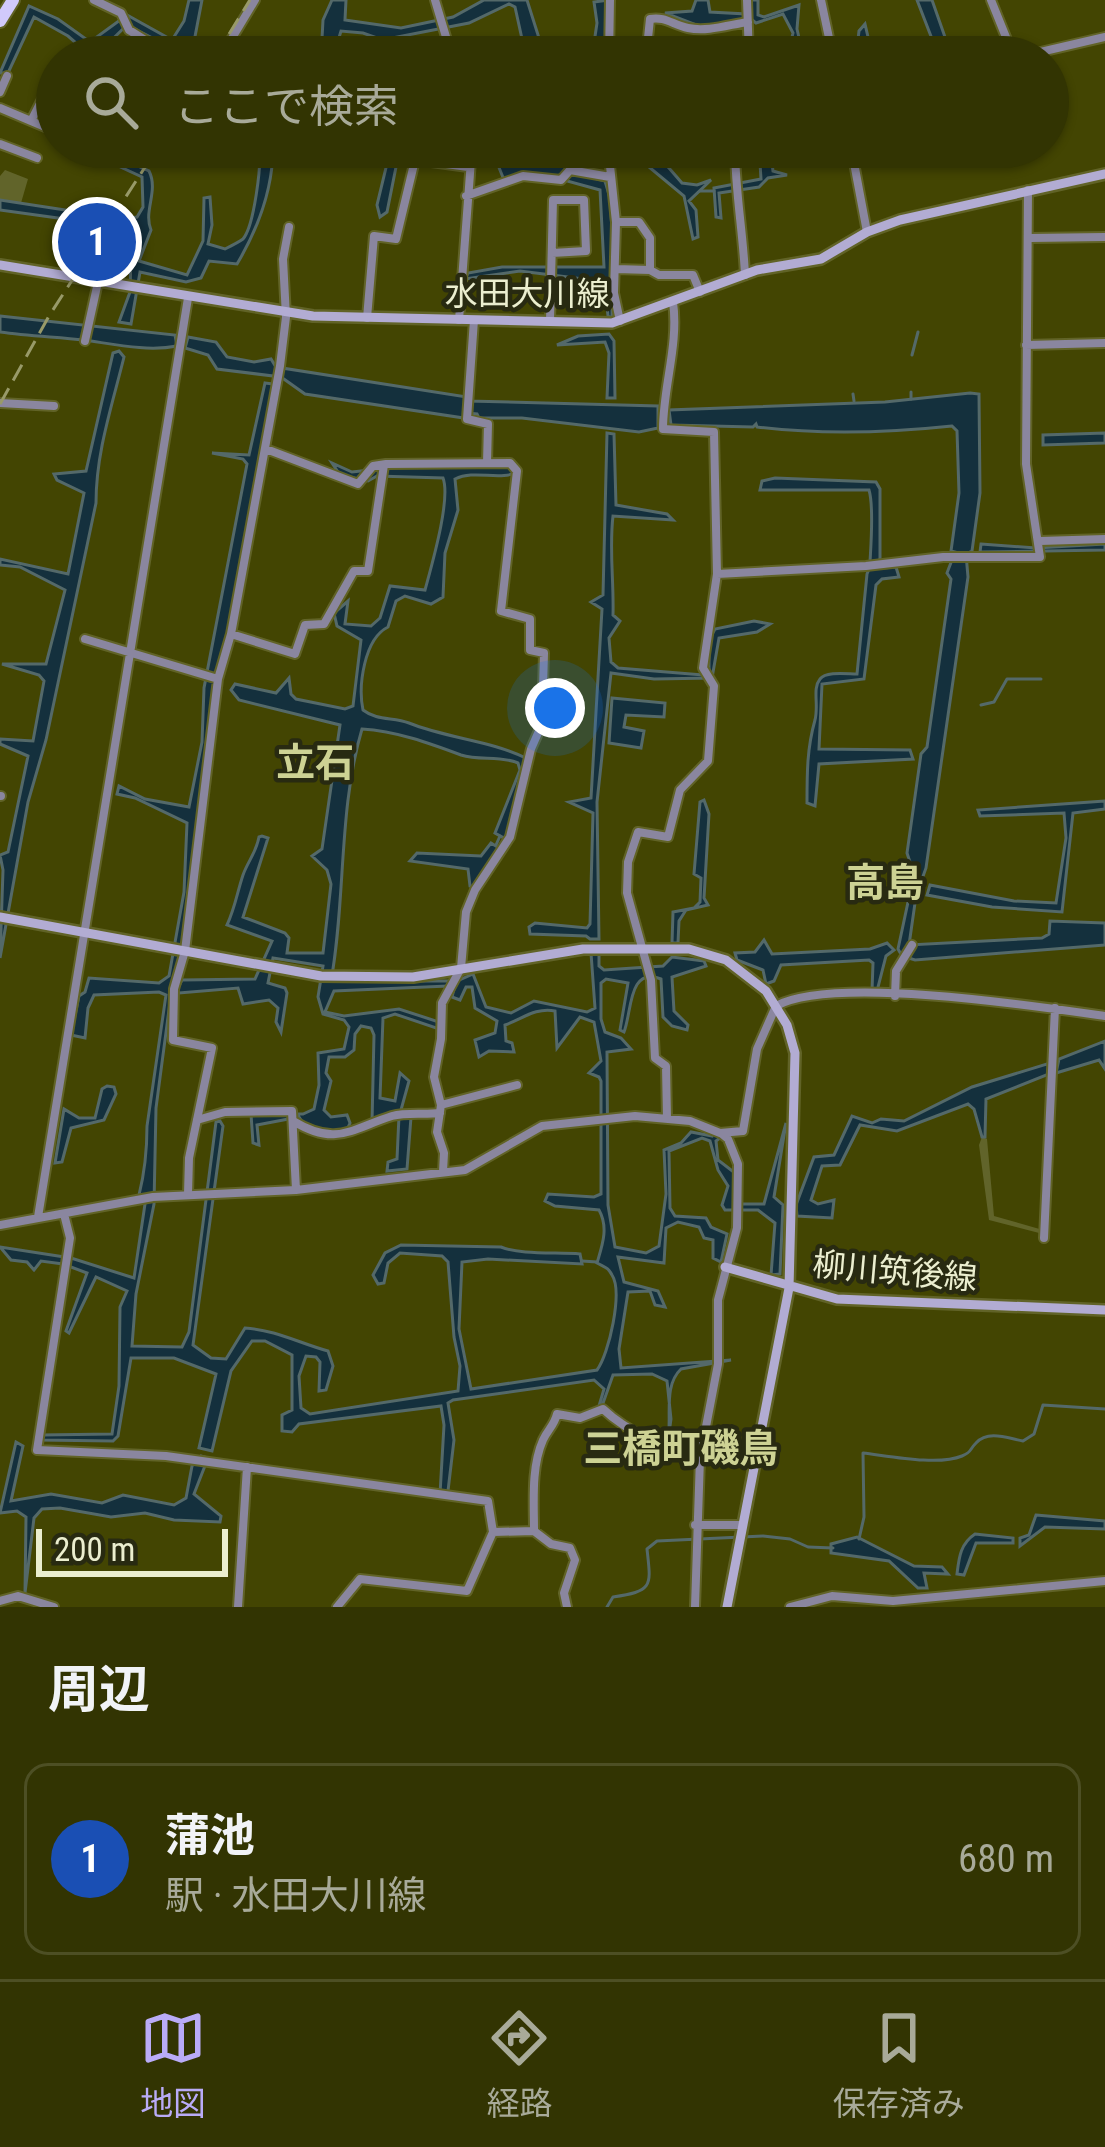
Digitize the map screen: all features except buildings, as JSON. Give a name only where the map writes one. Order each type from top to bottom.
[{"type":"main road","points":[[0,21],[13,0]]},
{"type":"main road","name":"水田大川線","points":[[0,265],[286,312],[367,318],[620,321],[745,275],[821,259],[867,232],[931,212],[1105,174]]},
{"type":"main road","points":[[4,918],[321,976],[413,977],[525,956],[640,947],[689,949],[726,960],[757,981],[776,1006],[790,1033],[796,1064],[789,1288],[725,1267]]},
{"type":"main road","name":"柳川筑後線","points":[[727,1607],[789,1288],[858,1301],[1105,1310]]},
{"type":"street","points":[[233,36],[255,0]]},
{"type":"street","points":[[435,0],[446,36]]},
{"type":"street","points":[[609,36],[610,0]]},
{"type":"street","points":[[747,0],[748,36]]},
{"type":"street","points":[[821,0],[829,36]]},
{"type":"street","points":[[991,0],[1007,36]]},
{"type":"street","points":[[97,1],[122,13],[129,31],[137,36]]},
{"type":"street","points":[[648,36],[650,19],[659,17],[683,28],[703,30],[748,22]]},
{"type":"street","points":[[1069,46],[1105,38]]},
{"type":"street","points":[[0,92],[7,76]]},
{"type":"street","points":[[0,108],[36,123]]},
{"type":"street","points":[[31,121],[36,111]]},
{"type":"street","points":[[0,144],[36,158]]},
{"type":"street","points":[[367,318],[374,236],[396,239],[413,168]]},
{"type":"street","points":[[458,320],[468,168]]},
{"type":"street","points":[[609,168],[616,222],[614,293],[620,321]]},
{"type":"street","points":[[734,168],[745,275]]},
{"type":"street","points":[[855,168],[867,232]]},
{"type":"street","points":[[466,196],[523,176],[561,180],[569,170],[610,177]]},
{"type":"street","points":[[717,574],[944,557],[1040,557],[1026,458],[1028,190]]},
{"type":"street","points":[[550,321],[553,200],[584,200],[586,251],[552,253]]},
{"type":"street","points":[[616,222],[639,222],[650,238],[650,270]]},
{"type":"street","points":[[188,1194],[212,1048],[173,1040],[174,989],[185,951],[218,679],[231,634],[280,366],[289,226]]},
{"type":"street","points":[[1030,238],[1105,237]]},
{"type":"street","points":[[616,269],[693,275],[700,292]]},
{"type":"street","points":[[85,341],[98,282]]},
{"type":"street","points":[[38,1217],[188,298]]},
{"type":"street","points":[[667,1119],[666,1066],[656,1058],[649,971],[627,893],[628,862],[638,832],[668,838],[680,790],[708,761],[714,686],[703,668],[717,574],[714,432],[663,429],[675,323],[673,302]]},
{"type":"street","points":[[474,320],[467,419],[488,424],[487,463]]},
{"type":"street","points":[[1026,345],[1105,343]]},
{"type":"street","points":[[0,403],[54,406]]},
{"type":"street","points":[[266,449],[358,484],[373,466],[384,465],[510,463],[518,471],[501,611],[530,619],[530,650],[544,653],[542,724],[531,749],[510,838],[466,912],[459,971],[442,1003],[434,1077],[441,1109],[437,1132],[444,1153],[442,1172]]},
{"type":"street","points":[[231,634],[295,654],[305,625],[324,624],[354,571],[368,571],[384,465]]},
{"type":"street","points":[[1040,541],[1105,539]]},
{"type":"street","points":[[85,639],[218,679]]},
{"type":"street","points":[[895,995],[896,971],[912,945]]},
{"type":"street","points":[[720,1133],[743,1132],[758,1048],[776,1006],[824,993],[895,995],[1105,1016]]},
{"type":"street","points":[[1045,1238],[1055,1009]]},
{"type":"street","points":[[197,1120],[225,1112],[293,1116],[317,1133],[339,1135],[397,1114],[441,1109],[517,1085]]},
{"type":"street","points":[[293,1116],[296,1190]]},
{"type":"street","points":[[0,1225],[154,1197],[296,1190],[465,1170],[529,1130],[592,1120],[690,1120],[720,1133],[728,1139],[738,1164],[737,1228],[718,1300],[718,1364],[700,1458],[695,1607]]},
{"type":"street","points":[[64,1214],[70,1238],[37,1450],[146,1454],[485,1500],[493,1532],[467,1592],[360,1579],[338,1607]]},
{"type":"street","points":[[567,1607],[564,1593],[575,1553],[539,1539],[533,1531],[537,1464],[557,1414],[580,1418],[603,1409],[669,1451],[700,1458]]},
{"type":"street","points":[[238,1607],[247,1468]]},
{"type":"street","points":[[493,1532],[533,1531]]},
{"type":"street","points":[[695,1534],[741,1533]]},
{"type":"street","points":[[791,1607],[832,1596],[897,1604],[1105,1581]]},
{"type":"street","points":[[0,1601],[18,1596],[54,1607]]},
{"type":"green space","points":[[5,170],[28,179],[21,203],[0,199],[0,176]]},
{"type":"green space","points":[[982,1137],[987,1139],[994,1216],[1043,1230],[1043,1234],[989,1220],[979,1145]]},
{"type":"water","points":[[189,0],[202,0],[195,36],[175,36]]},
{"type":"water","points":[[332,0],[346,0],[345,20],[401,28],[453,17],[484,0],[527,0],[538,36],[521,36],[515,7],[509,4],[469,23],[402,36],[341,31],[339,36],[322,36]]},
{"type":"water","points":[[609,0],[610,36],[595,36],[594,2]]},
{"type":"water","points":[[696,0],[708,0],[710,12],[746,14],[747,21],[704,28],[665,13],[692,11]]},
{"type":"water","points":[[751,0],[758,0],[758,15],[764,17],[799,5],[799,36],[792,36],[783,14],[756,23],[751,19]]},
{"type":"water","points":[[917,0],[932,0],[945,36],[931,36]]},
{"type":"water","points":[[29,6],[82,36],[68,36],[34,17],[8,73],[0,73]]},
{"type":"water","points":[[127,15],[165,36],[149,36],[127,25],[116,36],[98,36]]},
{"type":"water","points":[[122,168],[142,168],[152,178],[151,230],[139,261],[187,275],[203,241],[204,198],[210,197],[208,244],[225,249],[243,239],[251,222],[259,168],[271,168],[263,207],[237,264],[209,261],[201,278],[186,282],[140,272],[131,324],[119,322],[130,292],[138,229],[115,230],[0,210],[0,200],[104,216],[110,221],[137,217],[143,207],[142,177]]},
{"type":"water","points":[[386,168],[396,168],[387,212],[380,217],[377,205]]},
{"type":"water","points":[[499,168],[569,168],[605,181],[613,247],[612,318],[605,287],[599,281],[520,271],[465,279],[468,273],[502,267],[604,267],[600,190],[562,176],[504,180]]},
{"type":"water","points":[[650,168],[669,168],[682,183],[711,180],[689,201],[696,210],[698,237],[693,239],[684,196]]},
{"type":"water","points":[[760,168],[787,175],[768,178],[759,187],[719,193],[721,218],[716,217],[714,188],[761,179]]},
{"type":"water","points":[[0,316],[175,335],[177,346],[142,348],[0,332]]},
{"type":"water","points":[[609,334],[614,341],[615,398],[607,398],[609,353],[605,342],[557,345],[578,336]]},
{"type":"water","points":[[188,337],[216,342],[227,357],[254,362],[271,359],[276,367],[467,397],[468,401],[658,406],[658,428],[639,432],[522,418],[479,418],[467,413],[464,418],[305,394],[281,377],[217,369],[208,355],[185,348]]},
{"type":"water","points":[[119,351],[124,357],[102,447],[96,503],[46,740],[28,802],[0,958],[0,855],[8,852],[28,756],[0,744],[0,739],[33,741],[44,681],[39,675],[2,664],[46,664],[65,590],[20,567],[0,565],[0,559],[68,574],[84,493],[54,474],[86,471],[113,353]]},
{"type":"water","points":[[265,383],[273,384],[221,670],[179,986],[182,980],[255,979],[272,941],[227,925],[262,836],[268,838],[243,917],[285,933],[287,953],[323,953],[331,884],[327,870],[312,856],[322,849],[340,725],[239,700],[231,690],[235,684],[276,693],[289,678],[296,699],[345,709],[353,706],[361,640],[337,626],[334,613],[348,601],[345,624],[371,626],[380,618],[390,586],[425,590],[445,501],[443,478],[377,476],[368,481],[340,475],[332,463],[352,472],[518,466],[521,471],[513,474],[455,479],[458,510],[445,553],[443,597],[431,604],[405,596],[396,601],[388,627],[368,652],[361,689],[363,710],[374,716],[528,759],[509,832],[504,838],[495,833],[520,770],[518,763],[468,757],[400,735],[362,729],[349,791],[331,981],[457,981],[473,974],[486,1007],[511,1013],[534,1001],[587,1012],[595,1008],[591,953],[599,953],[599,966],[604,970],[663,966],[672,957],[704,961],[706,966],[672,977],[674,1011],[688,1025],[687,1030],[672,1026],[663,1017],[661,979],[642,979],[637,985],[624,1032],[620,1030],[628,983],[606,979],[601,983],[605,1032],[621,1038],[631,1049],[607,1052],[608,1205],[615,1247],[646,1253],[659,1246],[666,1194],[664,1150],[681,1143],[691,1132],[712,1136],[713,1132],[720,1138],[716,1141],[718,1160],[735,1173],[735,1204],[764,1204],[786,1123],[774,1197],[783,1205],[780,1274],[771,1275],[775,1223],[758,1210],[725,1210],[728,1186],[710,1141],[702,1138],[669,1151],[670,1208],[675,1216],[706,1218],[711,1227],[727,1234],[721,1262],[713,1258],[713,1240],[704,1238],[699,1227],[678,1222],[666,1228],[664,1263],[618,1257],[624,1282],[658,1291],[665,1307],[655,1305],[650,1291],[628,1292],[619,1349],[621,1368],[731,1360],[681,1369],[669,1402],[667,1381],[652,1374],[613,1375],[602,1406],[604,1389],[594,1380],[453,1400],[448,1403],[454,1440],[448,1491],[440,1494],[441,1406],[299,1424],[292,1432],[282,1431],[282,1415],[292,1410],[292,1355],[265,1341],[252,1341],[231,1371],[212,1451],[199,1448],[216,1374],[174,1358],[131,1358],[118,1436],[113,1441],[40,1440],[41,1435],[112,1434],[119,1386],[120,1307],[127,1291],[96,1277],[69,1333],[87,1273],[41,1261],[34,1270],[27,1262],[11,1260],[0,1247],[71,1258],[134,1278],[145,1204],[144,1195],[139,1195],[166,995],[94,995],[85,1038],[71,1035],[79,996],[89,978],[159,983],[169,976],[184,892],[187,823],[117,794],[119,786],[145,799],[189,807],[202,742],[204,688],[247,464],[212,453],[249,455]],"holes":[[[273,958],[323,966],[318,997],[323,1014],[344,1020],[349,1027],[344,1049],[318,1053],[314,1109],[303,1114],[251,1114],[253,1143],[259,1145],[257,1125],[299,1117],[304,1125],[346,1132],[347,1115],[331,1117],[324,1110],[331,1081],[326,1073],[329,1057],[345,1057],[354,1050],[361,1026],[371,1028],[374,1035],[372,1123],[401,1110],[409,1081],[400,1073],[395,1101],[380,1098],[383,1018],[395,1014],[439,1029],[439,1022],[399,1009],[344,1016],[325,1012],[334,991],[448,986],[454,989],[452,997],[460,1000],[466,987],[472,987],[475,1008],[497,1021],[495,1033],[475,1040],[479,1057],[489,1051],[514,1052],[512,1043],[506,1041],[505,1025],[535,1012],[555,1011],[557,1048],[580,1017],[594,1022],[601,1061],[589,1073],[601,1081],[601,1194],[548,1194],[545,1201],[599,1210],[604,1223],[597,1263],[610,1272],[616,1295],[610,1337],[597,1370],[471,1389],[459,1329],[462,1262],[582,1264],[580,1254],[501,1247],[401,1245],[385,1253],[373,1275],[378,1284],[384,1283],[388,1263],[400,1253],[442,1256],[448,1262],[460,1366],[458,1391],[310,1414],[301,1408],[299,1376],[306,1356],[316,1357],[319,1391],[326,1390],[333,1366],[328,1351],[245,1328],[226,1359],[211,1358],[193,1345],[220,1121],[216,1122],[189,1332],[182,1347],[132,1346],[136,1294],[154,1204],[156,1108],[172,987],[179,993],[238,988],[243,1004],[269,1000],[278,1008],[276,1022],[281,1032],[287,993],[268,983]]]},
{"type":"water","points":[[979,394],[980,493],[972,551],[966,554],[968,577],[926,868],[916,896],[909,945],[1042,938],[1049,934],[1050,921],[1105,923],[1105,945],[915,960],[902,956],[898,949],[914,874],[907,853],[951,579],[947,573],[955,552],[951,551],[959,493],[957,431],[952,426],[830,432],[756,424],[671,425],[669,410],[885,402]]},
{"type":"water","points":[[607,433],[614,434],[616,505],[667,514],[673,520],[613,516],[613,615],[620,621],[609,638],[611,662],[618,668],[703,675],[709,672],[709,640],[715,629],[754,621],[770,624],[757,632],[719,638],[712,678],[654,679],[611,673],[597,802],[599,939],[530,934],[529,927],[535,923],[587,928],[590,924],[593,813],[569,802],[591,798],[602,609],[591,602],[603,595]]},
{"type":"water","points":[[1105,433],[1105,443],[1043,445],[1043,435]]},
{"type":"water","points":[[762,481],[876,482],[880,489],[880,560],[870,562],[869,490],[760,490]]},
{"type":"water","points":[[981,544],[1036,548],[1105,544],[1105,550],[980,552]]},
{"type":"water","points":[[896,567],[899,577],[882,579],[876,585],[864,679],[822,684],[819,749],[910,750],[913,759],[819,764],[815,806],[807,803],[807,781],[818,683],[827,675],[857,674],[867,574],[869,569]]},
{"type":"water","points":[[612,698],[665,703],[664,717],[626,715],[624,727],[644,731],[641,748],[609,743]]},
{"type":"water","points":[[704,800],[709,814],[704,898],[708,905],[686,910],[679,921],[678,943],[672,943],[673,912],[700,902],[701,878],[694,874],[700,802]]},
{"type":"water","points":[[1105,801],[1105,809],[1073,813],[1062,912],[992,907],[927,895],[930,885],[1014,901],[1056,903],[1066,838],[1064,813],[980,816],[978,810]]},
{"type":"water","points":[[491,843],[499,848],[475,887],[470,886],[468,869],[410,861],[417,853],[481,856]]},
{"type":"water","points":[[764,940],[772,954],[870,949],[887,943],[894,950],[886,956],[877,991],[872,991],[873,963],[869,960],[781,965],[774,981],[766,984],[763,970],[737,960],[735,953],[755,952]]},
{"type":"water","points":[[1105,1041],[1105,1069],[1099,1060],[1056,1073],[1059,1059]]},
{"type":"water","points":[[1050,1063],[1049,1074],[986,1099],[985,1137],[968,1104],[897,1131],[860,1125],[840,1165],[822,1166],[811,1200],[818,1204],[834,1200],[832,1218],[797,1216],[796,1205],[814,1157],[834,1155],[852,1116],[872,1123],[904,1121],[972,1087]]},
{"type":"water","points":[[114,1087],[116,1094],[104,1120],[71,1128],[62,1162],[55,1163],[64,1109],[79,1118],[95,1118],[102,1089]]},
{"type":"water","points":[[399,1116],[411,1117],[407,1169],[387,1171],[388,1162],[397,1159]]},
{"type":"water","points":[[16,1442],[23,1446],[11,1501],[51,1494],[102,1503],[123,1495],[174,1505],[186,1498],[192,1466],[201,1456],[208,1458],[194,1494],[221,1516],[220,1522],[42,1509],[34,1518],[25,1593],[26,1517],[17,1511],[0,1513]]},
{"type":"water","points":[[1036,1515],[1105,1521],[1105,1529],[1045,1527],[1020,1546],[1020,1538],[1029,1535]]},
{"type":"water","points":[[975,1534],[1013,1538],[1013,1543],[976,1543],[964,1575],[957,1574],[963,1547]]},
{"type":"water","points":[[857,1537],[914,1566],[942,1567],[948,1574],[924,1573],[927,1588],[918,1588],[889,1561],[831,1553],[831,1544]]},
{"type":"waterway","points":[[700,191],[714,191]]},
{"type":"waterway","points":[[912,355],[918,332]]},
{"type":"waterway","points":[[911,392],[911,399]]},
{"type":"waterway","points":[[853,394],[854,401]]},
{"type":"waterway","points":[[981,705],[994,702],[1007,679],[1041,679]]},
{"type":"waterway","points":[[496,845],[500,836]]},
{"type":"waterway","points":[[582,1261],[597,1262]]},
{"type":"waterway","points":[[859,1539],[864,1517],[863,1453],[952,1459],[986,1437],[1023,1441],[1034,1434],[1043,1405],[1105,1409]]},
{"type":"waterway","points":[[607,1607],[613,1597],[647,1585],[647,1549],[657,1541],[763,1536],[833,1548]]},
{"type":"railway","points":[[228,36],[250,0]]},
{"type":"railway","points":[[0,404],[49,316],[144,168]]},
{"type":"place","name":"蒲池","points":[[97,242]]},
{"type":"district","name":"立石","points":[[315,763]]},
{"type":"district","name":"高島","points":[[885,883]]},
{"type":"district","name":"三橋町磯鳥","points":[[681,1449]]}]
